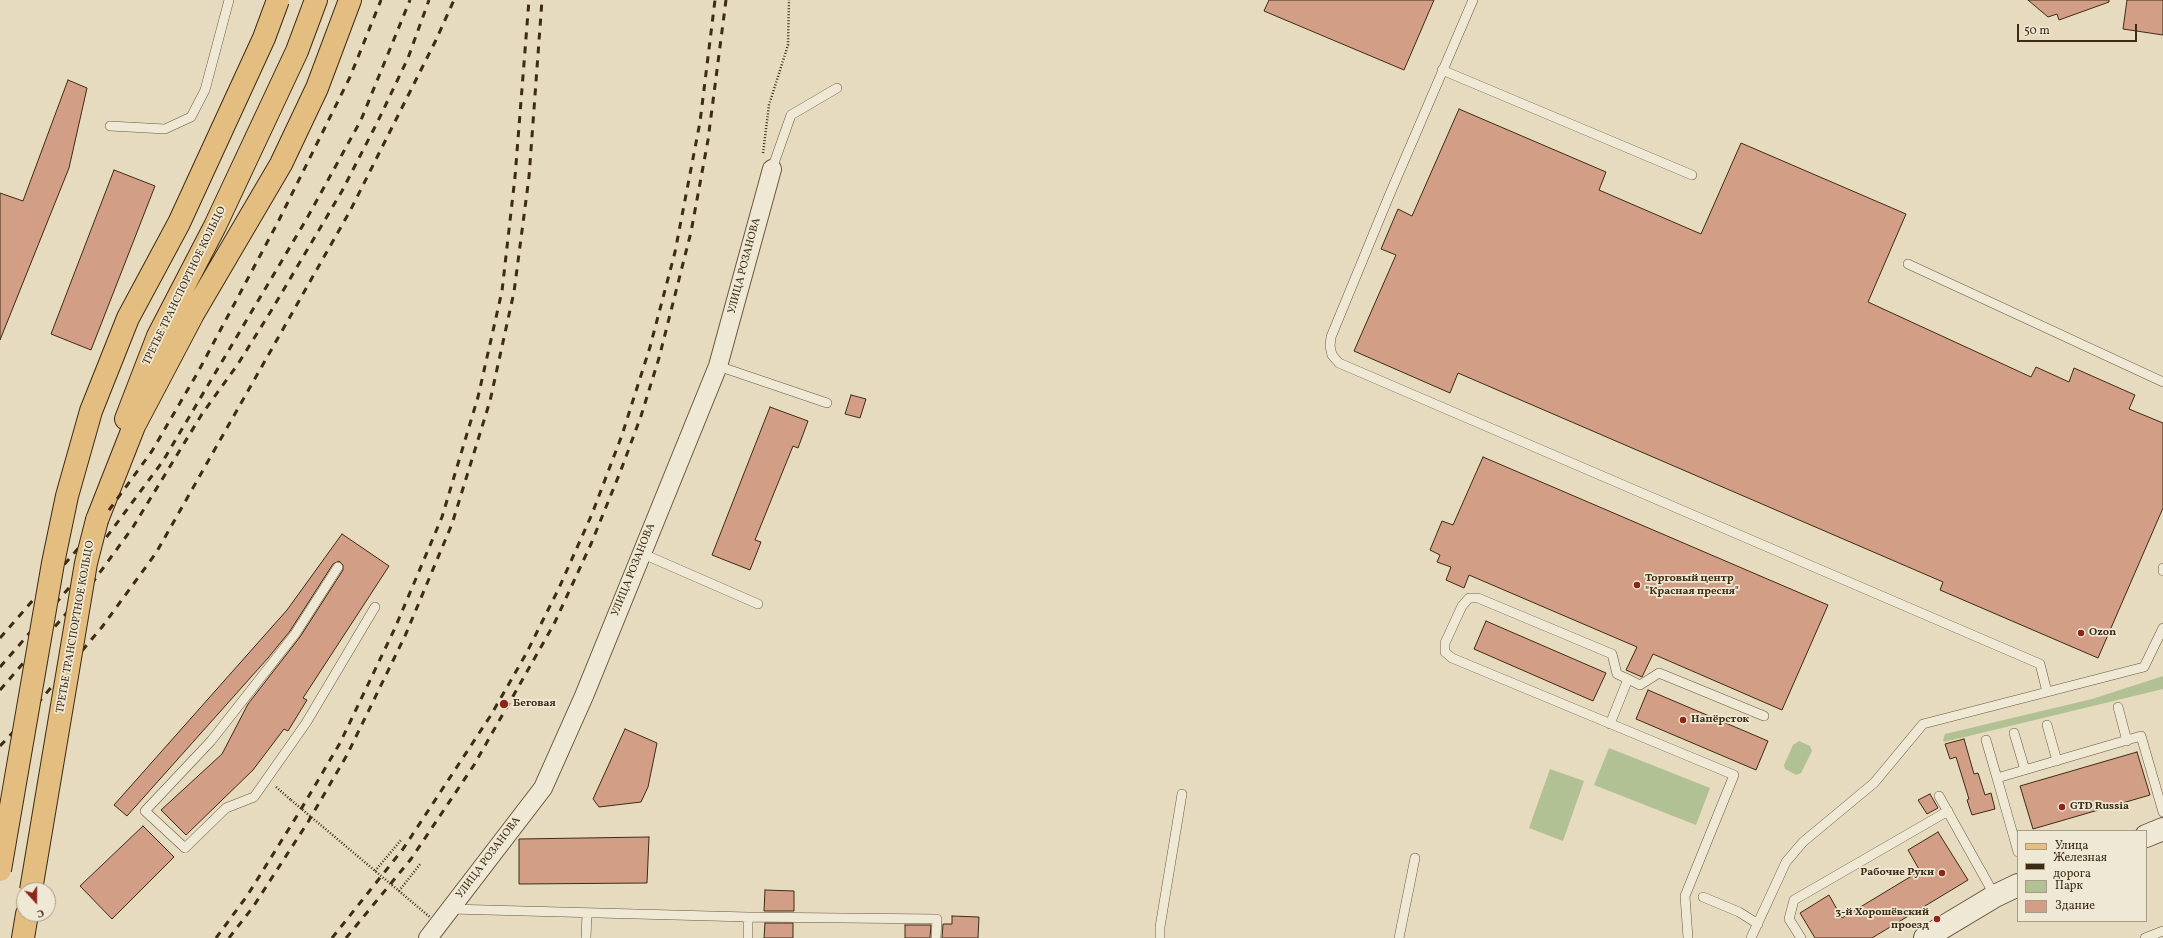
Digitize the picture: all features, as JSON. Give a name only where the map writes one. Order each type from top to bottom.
[{"type":"main road","points":[[0,870],[53,563],[67,496],[91,411],[128,318],[179,223],[264,38],[278,0]]},
{"type":"main road","name":"ТРЕТЬЕ ТРАНСПОРТНОЕ КОЛЬЦО","points":[[32,882],[86,563],[112,459],[134,395],[158,336],[219,219],[297,51],[316,0]]},
{"type":"main road","points":[[97,520],[134,426],[193,314],[281,164],[317,88],[350,0]]},
{"type":"main road","points":[[23,938],[26,922]]},
{"type":"street","name":"УЛИЦА РОЗАНОВА","points":[[428,938],[543,788],[584,696],[718,366],[770,176]]},
{"type":"street","points":[[2147,836],[2163,829]]},
{"type":"street","points":[[1925,938],[1995,896],[2017,885]]},
{"type":"lane","points":[[110,126],[165,129],[191,117],[205,90],[229,0]]},
{"type":"lane","points":[[1473,0],[1442,70],[1331,337],[1330,346],[1332,355],[1339,363],[2040,664],[2047,692]]},
{"type":"lane","points":[[1442,70],[1692,175]]},
{"type":"lane","points":[[770,176],[791,115],[837,88]]},
{"type":"lane","points":[[1908,264],[2163,382]]},
{"type":"lane","points":[[718,366],[827,403]]},
{"type":"lane","points":[[641,554],[758,604]]},
{"type":"lane","points":[[338,567],[295,634],[211,741],[145,811],[185,848],[226,808],[254,797],[306,723],[375,607]]},
{"type":"lane","points":[[1688,938],[1685,896],[1734,776],[1452,658],[1445,652],[1445,643],[1462,606],[1469,598],[1478,598],[1612,654],[1617,674],[1640,685],[1659,673],[1764,716]]},
{"type":"lane","points":[[1751,938],[1791,857],[1803,842],[1874,783],[1923,724],[2144,667],[2163,628]]},
{"type":"lane","points":[[1610,724],[1628,679]]},
{"type":"lane","points":[[2118,707],[2127,741]]},
{"type":"lane","points":[[2047,725],[2057,761]]},
{"type":"lane","points":[[2014,732],[2025,770]]},
{"type":"lane","points":[[1997,778],[2141,736],[2163,812]]},
{"type":"lane","points":[[1986,740],[2017,848]]},
{"type":"lane","points":[[1160,938],[1160,927],[1182,794]]},
{"type":"lane","points":[[1940,796],[1995,896]]},
{"type":"lane","points":[[1801,938],[1789,919],[1794,900],[1948,811]]},
{"type":"lane","points":[[1399,938],[1415,858]]},
{"type":"lane","points":[[1703,897],[1739,912],[1758,924]]},
{"type":"lane","points":[[450,909],[748,917],[937,919],[936,938]]},
{"type":"lane","points":[[586,938],[587,913]]},
{"type":"lane","points":[[748,917],[748,938]]},
{"type":"lane","points":[[2145,938],[2163,931]]},
{"type":"path","points":[[770,176],[762,168],[768,105],[788,45],[789,0]]},
{"type":"path","points":[[275,787],[431,918]]},
{"type":"path","points":[[375,871],[400,840]]},
{"type":"path","points":[[399,891],[421,864]]},
{"type":"green space","points":[[2163,676],[2163,689],[1944,742],[1943,740],[1945,734],[2092,699]]},
{"type":"green space","points":[[1799,741],[1810,746],[1812,751],[1801,773],[1796,775],[1785,769],[1784,765],[1793,745]]},
{"type":"green space","points":[[1609,748],[1710,788],[1696,825],[1594,785]]},
{"type":"green space","points":[[1550,769],[1584,781],[1563,841],[1529,828]]},
{"type":"building","points":[[1269,0],[1434,0],[1404,70],[1264,11]]},
{"type":"building","points":[[2028,0],[2109,0],[2109,2],[2059,20],[2057,14],[2048,17]]},
{"type":"building","points":[[2127,0],[2163,0],[2163,35],[2123,29]]},
{"type":"building","points":[[68,80],[87,88],[69,168],[0,340],[0,193],[23,201]]},
{"type":"building","points":[[1459,109],[1606,172],[1599,190],[1701,234],[1741,143],[1906,214],[1868,302],[2031,377],[2036,367],[2069,382],[2074,368],[2135,395],[2129,409],[2163,423],[2163,508],[2098,658],[1940,590],[1943,582],[1458,373],[1450,393],[1354,351],[1396,255],[1381,249],[1398,209],[1412,216]]},
{"type":"building","points":[[114,170],[155,186],[91,350],[51,334]]},
{"type":"building","points":[[851,395],[866,399],[860,418],[845,414]]},
{"type":"building","points":[[770,407],[808,421],[798,448],[793,446],[755,540],[761,542],[750,570],[712,555]]},
{"type":"building","name":"Торговый центр \"Красная пресня\"","points":[[1483,457],[1828,605],[1782,710],[1653,654],[1642,677],[1626,670],[1637,647],[1469,575],[1464,588],[1446,580],[1451,567],[1437,562],[1440,555],[1430,550],[1442,521],[1453,525]]},
{"type":"building","points":[[342,534],[389,566],[303,698],[307,700],[288,731],[284,729],[253,770],[186,835],[161,810],[222,754],[248,704],[300,637],[343,570],[343,565],[339,561],[333,564],[290,631],[268,658],[127,816],[114,805],[287,610]]},
{"type":"building","points":[[1486,621],[1606,673],[1593,701],[1474,649]]},
{"type":"building","points":[[1648,690],[1768,741],[1756,770],[1636,719]]},
{"type":"building","points":[[625,729],[657,743],[648,787],[641,802],[599,807],[593,799]]},
{"type":"building","points":[[1964,739],[1974,774],[1978,773],[1985,795],[1991,793],[1995,809],[1972,815],[1967,800],[1969,799],[1956,757],[1950,759],[1945,744]]},
{"type":"building","points":[[2137,752],[2150,795],[2033,829],[2020,786]]},
{"type":"building","points":[[1930,794],[1938,808],[1927,814],[1918,800]]},
{"type":"building","points":[[143,826],[174,857],[112,919],[80,886]]},
{"type":"building","points":[[1938,832],[1968,880],[1872,938],[1815,938],[1800,913],[1829,895],[1842,918],[1920,871],[1908,850]]},
{"type":"building","points":[[649,837],[647,883],[519,884],[519,839]]},
{"type":"building","points":[[765,890],[794,891],[794,911],[764,911]]},
{"type":"building","points":[[952,916],[979,917],[978,938],[942,938],[943,924],[952,924]]},
{"type":"building","points":[[765,923],[793,923],[793,938],[764,938]]},
{"type":"building","points":[[905,925],[931,925],[930,938],[905,938]]},
{"type":"railway","points":[[0,638],[96,528],[152,451],[198,372],[278,222],[350,77],[381,0]]},
{"type":"railway","points":[[0,667],[68,589],[163,461],[306,220],[361,120],[410,0]]},
{"type":"railway","points":[[0,690],[90,586],[133,527],[202,414],[238,364],[271,311],[342,191],[378,121],[408,58],[429,0]]},
{"type":"railway","points":[[0,746],[102,627],[156,553],[350,211],[436,40],[454,0]]},
{"type":"railway","points":[[216,938],[247,896],[340,743],[395,628],[442,517],[478,397],[502,291],[515,177],[529,0]]},
{"type":"railway","points":[[229,938],[253,907],[308,822],[347,755],[405,636],[452,524],[490,401],[514,292],[529,177],[542,0]]},
{"type":"railway","points":[[332,938],[403,849],[491,715],[526,654],[559,588],[592,514],[622,435],[650,347],[675,252],[700,122],[715,0]]},
{"type":"railway","points":[[346,938],[411,859],[474,765],[554,624],[591,544],[621,470],[641,416],[659,358],[691,232],[708,140],[726,0]]},
{"type":"place","name":"Торговый центр \"Красная пресня\"","points":[[1637,585]]},
{"type":"place","name":"Ozon","points":[[2081,633]]},
{"type":"place","name":"Беговая","points":[[504,704]]},
{"type":"place","name":"Напёрсток","points":[[1683,720]]},
{"type":"place","name":"GTD Russia","points":[[2062,807]]},
{"type":"place","name":"Рабочие Руки","points":[[1942,873]]},
{"type":"place","name":"3-й Хорошёвский проезд","points":[[1937,919]]}]
